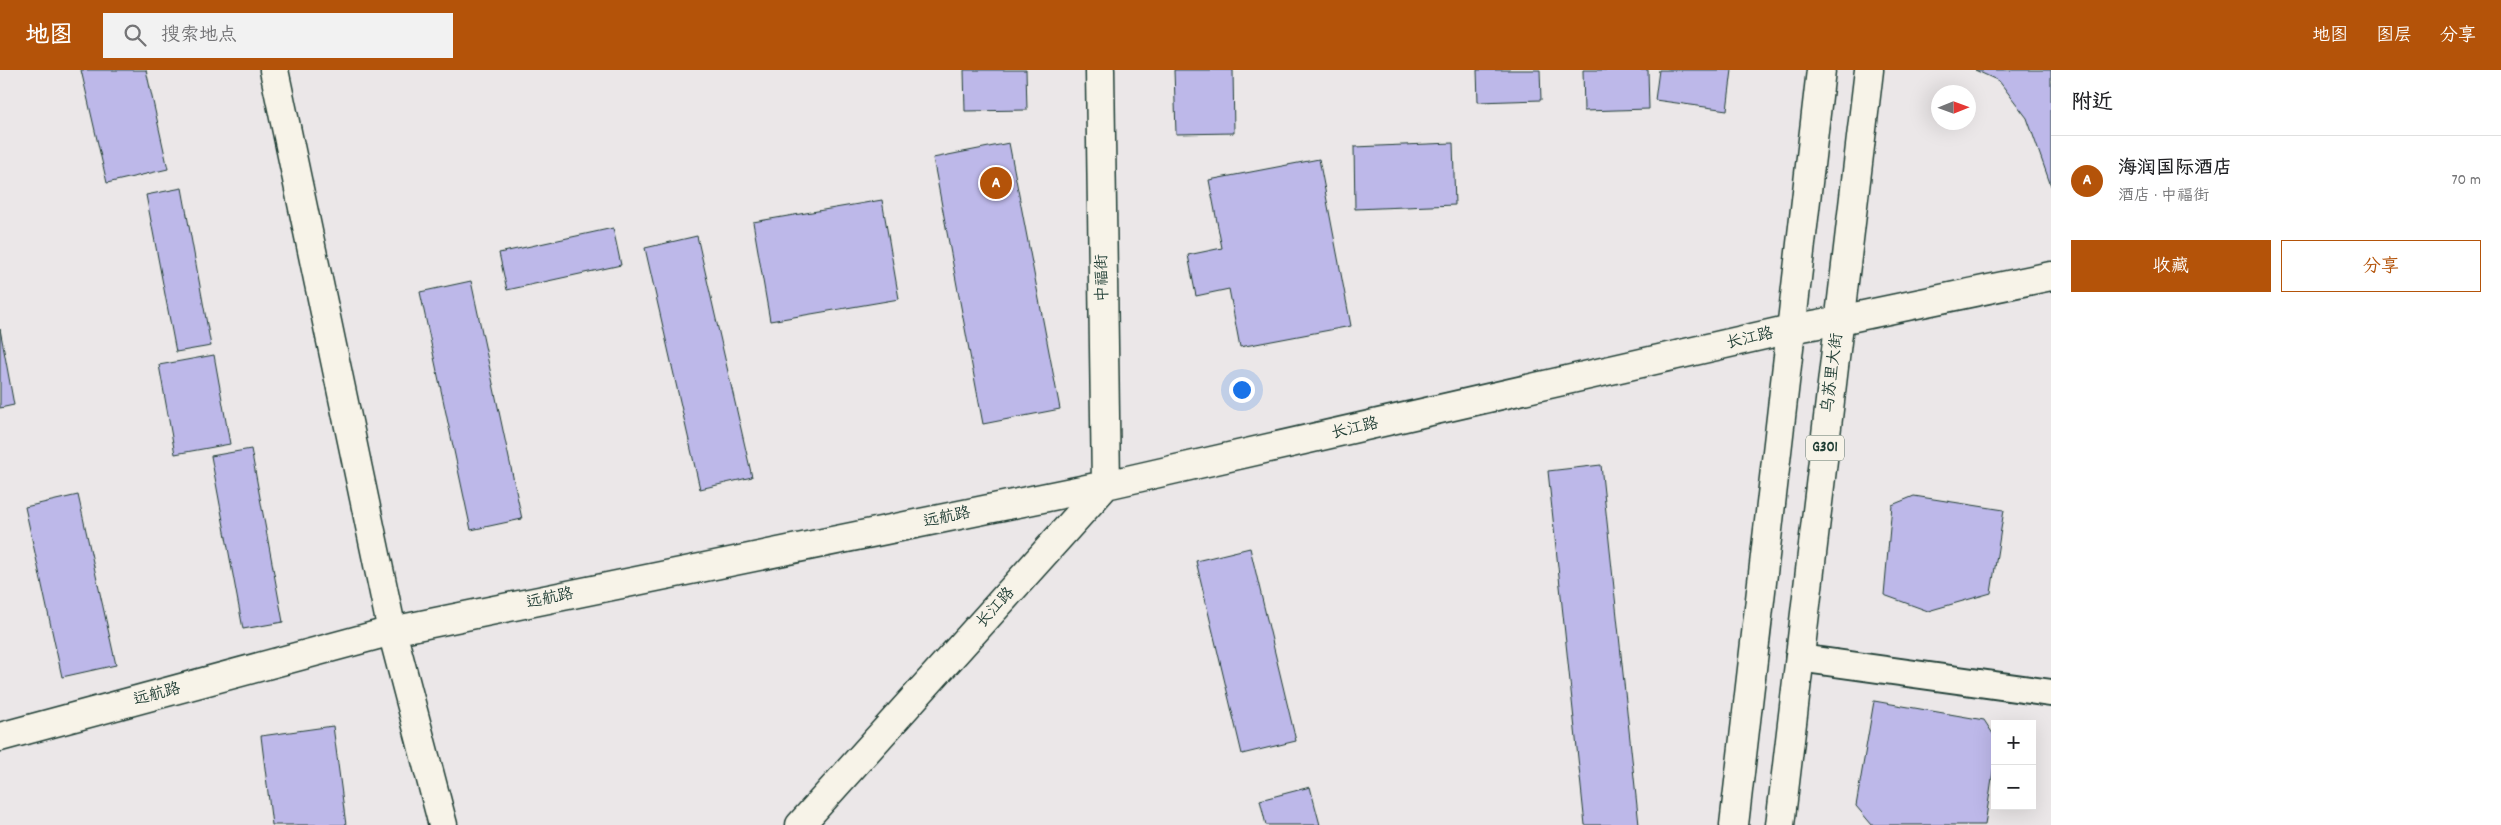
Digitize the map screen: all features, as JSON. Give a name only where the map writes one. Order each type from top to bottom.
[{"type":"main road","points":[[274,70],[392,631],[443,825]]},
{"type":"main road","name":"中福街","points":[[1100,70],[1106,485]]},
{"type":"main road","points":[[1734,825],[1821,70]]},
{"type":"main road","name":"乌苏里大街","points":[[1780,825],[1869,70]]},
{"type":"main road","name":"长江路","points":[[800,825],[1106,485],[1791,329],[2051,276]]},
{"type":"main road","name":"远航路","points":[[0,737],[392,631],[1106,485]]},
{"type":"street","points":[[1799,658],[2051,693]]},
{"type":"building","points":[[81,70],[146,70],[168,169],[107,183]]},
{"type":"building","points":[[964,70],[1026,70],[1027,110],[965,111]]},
{"type":"building","points":[[1174,70],[1233,70],[1234,133],[1176,134]]},
{"type":"building","points":[[1477,70],[1540,70],[1541,100],[1478,102]]},
{"type":"building","points":[[1583,70],[1648,70],[1649,109],[1584,111]]},
{"type":"building","points":[[1659,70],[1732,70],[1727,110],[1655,100]]},
{"type":"building","points":[[1975,70],[2051,70],[2051,186],[2027,118],[1999,81]]},
{"type":"building","points":[[1009,143],[1060,409],[983,424],[933,158]]},
{"type":"building","points":[[1453,143],[1455,205],[1355,209],[1354,147]]},
{"type":"building","points":[[1319,159],[1351,326],[1240,347],[1229,289],[1196,296],[1188,255],[1222,248],[1209,180]]},
{"type":"building","points":[[182,188],[211,346],[176,352],[146,195]]},
{"type":"building","points":[[882,200],[899,299],[770,321],[753,222]]},
{"type":"building","points":[[613,228],[621,265],[507,290],[499,253]]},
{"type":"building","points":[[697,236],[752,477],[700,489],[645,248]]},
{"type":"building","points":[[471,281],[522,519],[471,530],[420,292]]},
{"type":"building","points":[[0,329],[14,405],[0,408]]},
{"type":"building","points":[[214,355],[230,444],[175,454],[159,365]]},
{"type":"building","points":[[251,449],[283,622],[243,629],[211,456]]},
{"type":"building","points":[[1601,465],[1639,825],[1585,825],[1548,471]]},
{"type":"building","points":[[78,495],[116,665],[62,677],[25,507]]},
{"type":"building","points":[[1914,496],[2004,510],[1991,593],[1928,611],[1884,595],[1892,505]]},
{"type":"building","points":[[1250,548],[1296,741],[1242,754],[1196,561]]},
{"type":"building","points":[[1874,701],[1984,720],[1991,731],[1991,785],[1985,825],[1872,825],[1856,806]]},
{"type":"building","points":[[333,726],[346,825],[272,825],[261,736]]},
{"type":"building","points":[[1310,787],[1320,825],[1266,825],[1260,800]]},
{"type":"place","name":"海润国际酒店","points":[[996,183]]}]
